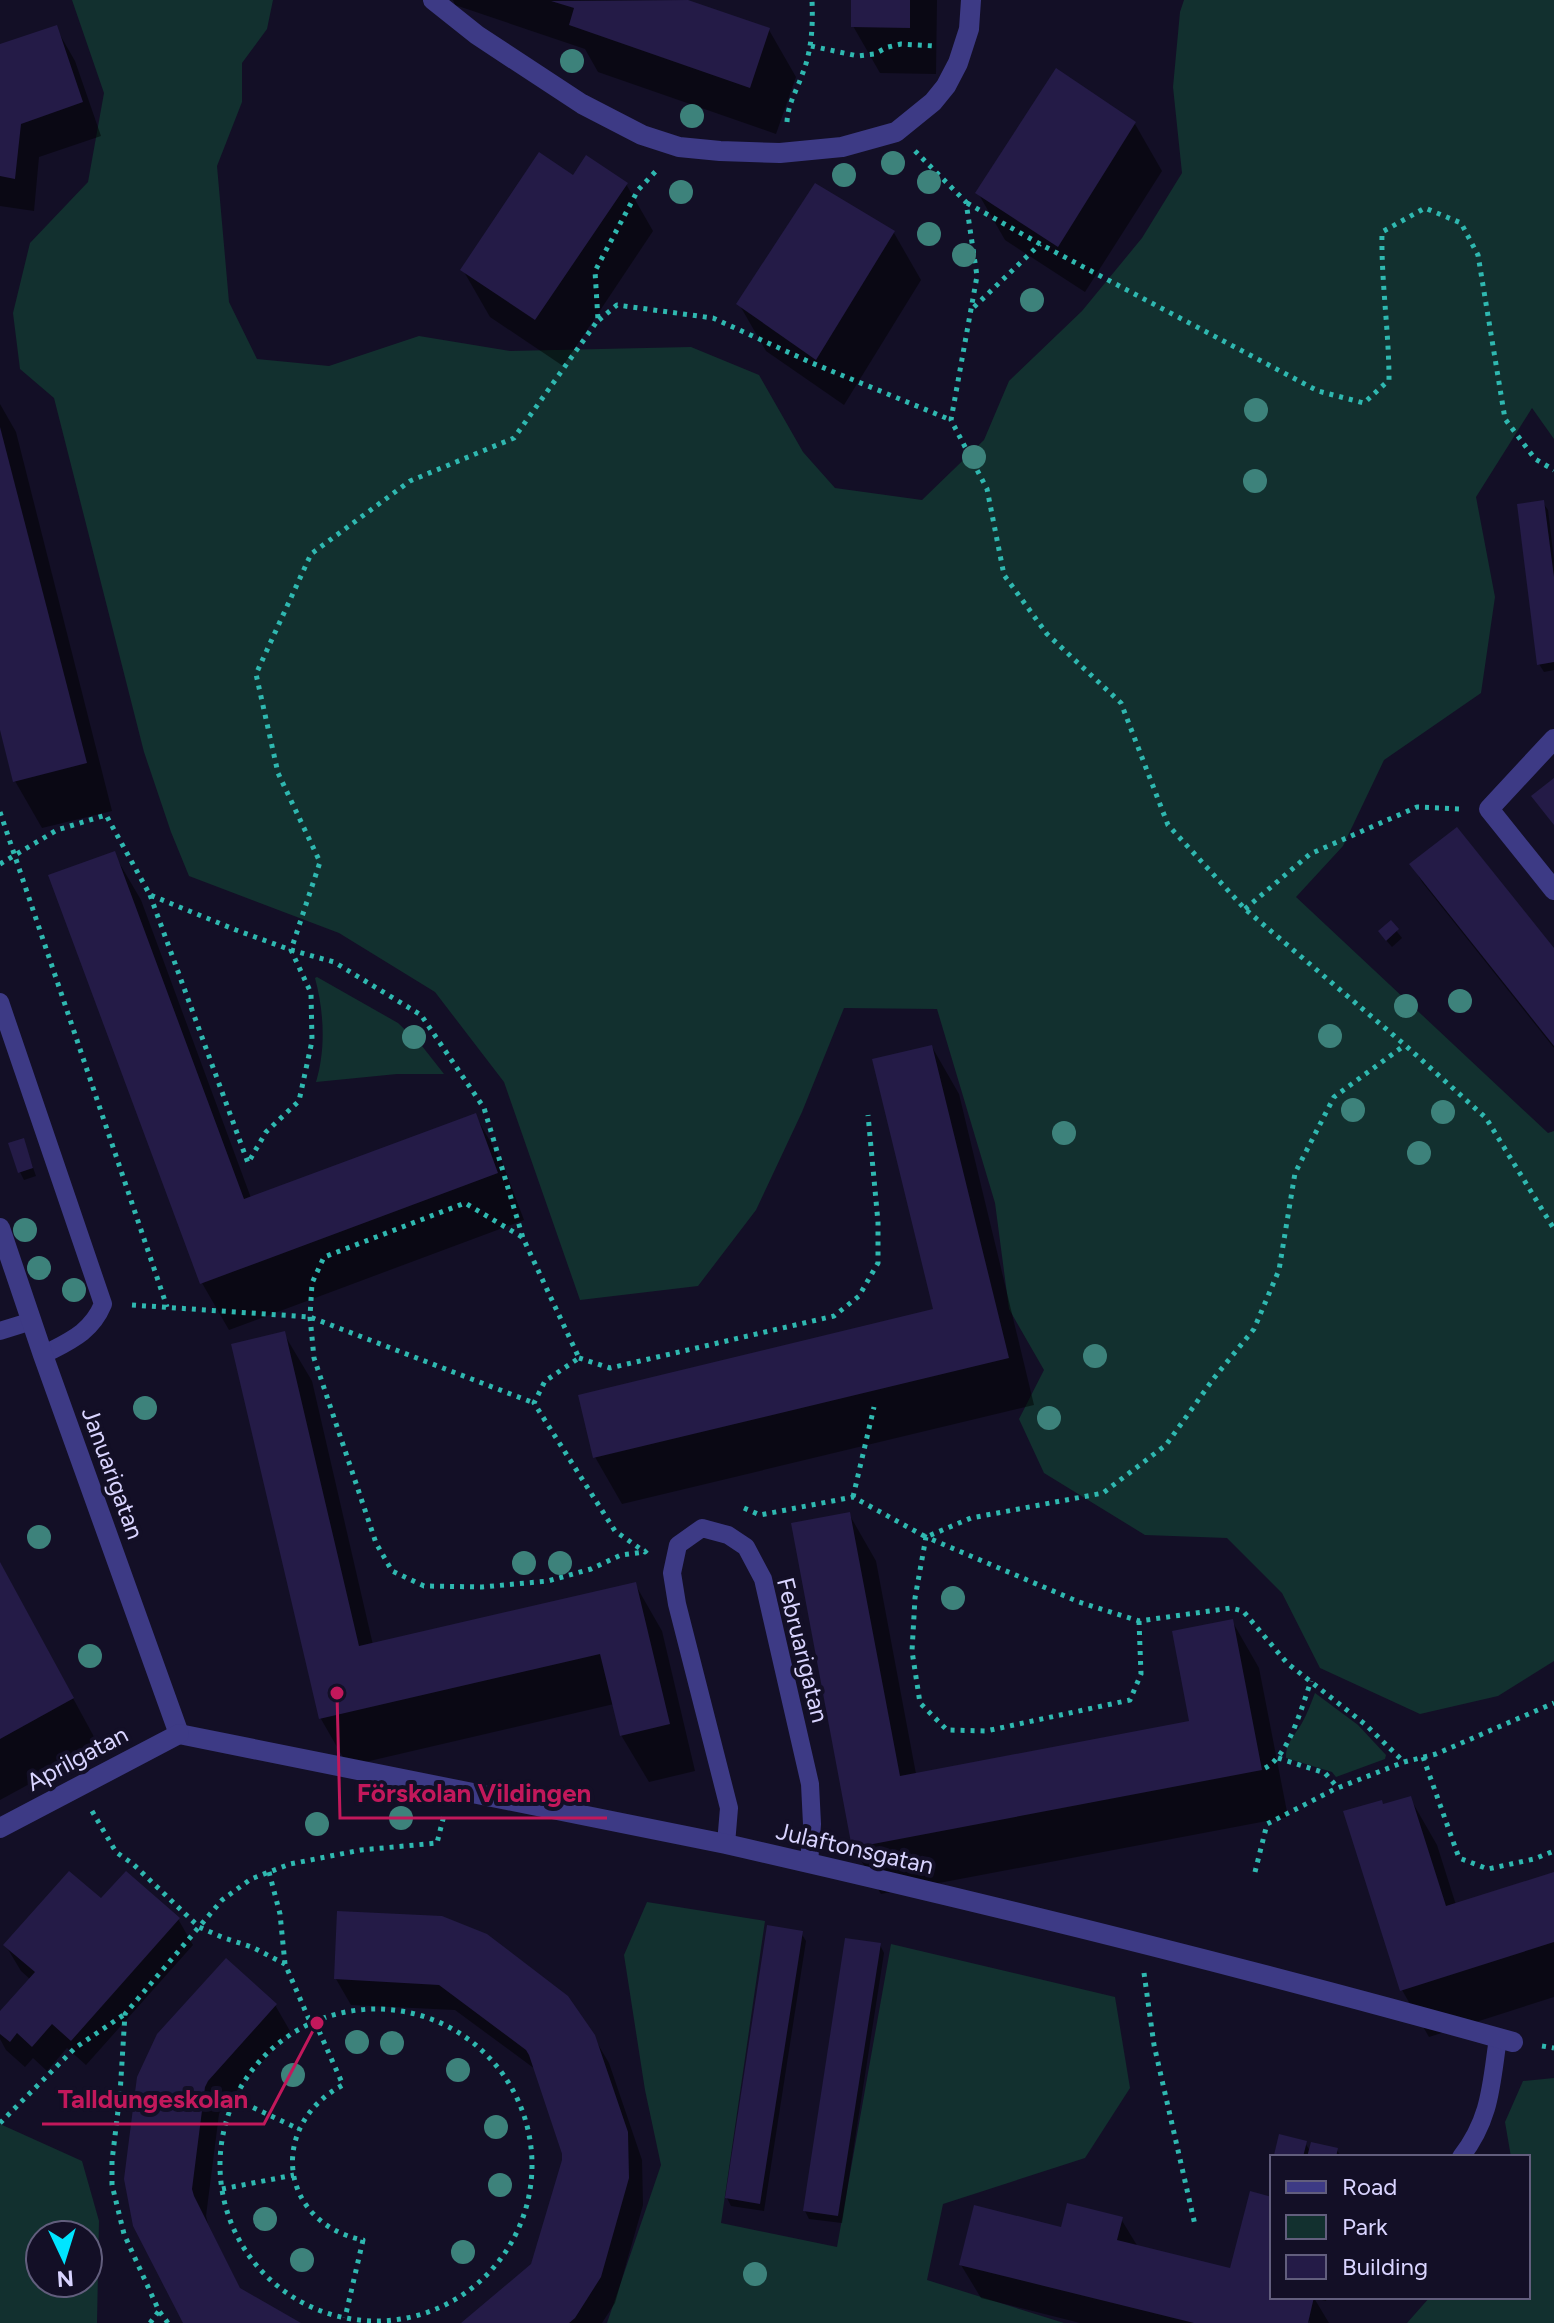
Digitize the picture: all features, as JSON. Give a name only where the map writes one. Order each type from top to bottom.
[{"type":"street","points":[[433,0],[477,35],[582,104],[642,135],[679,147],[785,153],[842,147],[896,132],[933,102],[946,86],[962,51],[969,29],[971,0]]},
{"type":"street","points":[[1554,739],[1489,809],[1554,890]]},
{"type":"street","name":"Januarigatan","points":[[0,1228],[179,1734]]},
{"type":"street","name":"Julaftonsgatan","points":[[179,1734],[809,1863],[1148,1945],[1505,2040]]},
{"type":"street","name":"Aprilgatan","points":[[0,1828],[179,1734]]},
{"type":"lane","points":[[0,1002],[103,1304],[96,1320],[76,1338],[43,1355]]},
{"type":"lane","points":[[0,1331],[32,1321]]},
{"type":"lane","name":"Februarigatan","points":[[726,1844],[729,1808],[677,1604],[672,1573],[678,1545],[702,1528],[728,1535],[746,1547],[763,1579],[810,1784],[812,1824],[809,1863]]},
{"type":"lane","points":[[1462,2155],[1475,2138],[1487,2107],[1505,2040]]},
{"type":"path","points":[[785,153],[788,106],[811,46],[812,0]]},
{"type":"path","points":[[811,46],[858,56],[901,44],[962,51]]},
{"type":"path","points":[[896,132],[966,202],[1318,391],[1364,403],[1389,380],[1382,232],[1425,208],[1461,223],[1478,255],[1505,419],[1535,459],[1554,470]]},
{"type":"path","points":[[598,320],[595,271],[638,190],[679,147]]},
{"type":"path","points":[[966,202],[977,276],[951,420],[987,489],[1004,575],[1047,634],[1121,703],[1168,825],[1245,909],[1486,1118],[1554,1229]]},
{"type":"path","points":[[973,308],[1040,244]]},
{"type":"path","points":[[0,864],[57,830],[106,815],[150,895],[248,1163],[266,1132],[299,1101],[312,1041],[311,993],[291,950],[320,862],[278,773],[256,674],[311,554],[410,481],[514,438],[598,320],[617,305],[713,318],[951,420]]},
{"type":"path","points":[[1245,909],[1310,854],[1417,807],[1489,809]]},
{"type":"path","points":[[0,812],[167,1307]]},
{"type":"path","points":[[150,895],[291,950],[334,962],[421,1015],[484,1108],[523,1238],[579,1358],[610,1368],[834,1316],[859,1296],[878,1263],[878,1222],[868,1115]]},
{"type":"path","points":[[926,1537],[971,1518],[1103,1493],[1166,1445],[1254,1329],[1279,1270],[1295,1173],[1334,1097],[1405,1045]]},
{"type":"path","points":[[523,1238],[465,1203],[324,1257],[312,1283],[310,1317],[314,1358],[376,1543],[392,1571],[424,1586],[482,1587],[548,1581],[591,1569],[621,1555],[645,1552],[655,1542]]},
{"type":"path","points":[[103,1304],[310,1317],[534,1403],[615,1531],[645,1552]]},
{"type":"path","points":[[534,1403],[545,1381],[579,1358]]},
{"type":"path","points":[[853,1497],[874,1407]]},
{"type":"path","points":[[732,1504],[760,1515],[853,1497],[926,1537],[1079,1602],[1139,1621],[1231,1608],[1243,1611],[1287,1663],[1366,1725],[1404,1762]]},
{"type":"path","points":[[926,1537],[915,1598],[912,1651],[920,1703],[947,1730],[986,1731],[1130,1700],[1141,1674],[1139,1621]]},
{"type":"path","points":[[1265,1768],[1278,1758],[1300,1713],[1311,1681]]},
{"type":"path","points":[[1255,1872],[1267,1824],[1338,1788],[1554,1703]]},
{"type":"path","points":[[1423,1757],[1459,1858],[1488,1869],[1534,1859],[1554,1851]]},
{"type":"path","points":[[1278,1758],[1325,1773],[1338,1788]]},
{"type":"path","points":[[0,2123],[75,2048],[125,2014],[222,1900],[251,1879],[290,1864],[361,1850],[437,1843],[450,1788]]},
{"type":"path","points":[[89,1808],[116,1852],[133,1864],[199,1927],[252,1947],[285,1964]]},
{"type":"path","points":[[269,1872],[280,1914],[285,1964],[343,2085],[319,2100],[306,2115],[293,2151],[294,2175],[302,2198],[319,2221],[344,2236],[363,2240],[345,2318]]},
{"type":"path","points":[[1148,1945],[1144,1975],[1154,2045],[1195,2225]]},
{"type":"path","points":[[382,2010],[429,2019],[451,2029],[480,2050],[504,2077],[521,2109],[530,2144],[531,2180],[524,2216],[501,2258],[476,2285],[446,2304],[412,2317],[376,2321],[345,2318],[317,2309],[276,2285],[244,2249],[233,2227],[222,2189],[220,2169],[226,2121],[247,2078],[262,2059],[290,2036],[313,2023],[346,2013],[382,2010]]},
{"type":"path","points":[[125,2014],[112,2185],[124,2234],[159,2311],[168,2323]]},
{"type":"path","points":[[235,2099],[299,2129]]},
{"type":"path","points":[[222,2189],[294,2175]]},
{"type":"path","points":[[150,2323],[159,2311]]},
{"type":"green space","points":[[72,0],[273,0],[267,29],[242,63],[242,102],[217,166],[229,302],[257,359],[329,366],[419,336],[510,351],[691,347],[759,375],[803,452],[835,488],[922,500],[984,440],[1009,381],[1082,311],[1142,238],[1182,173],[1173,87],[1180,12],[1184,0],[1554,0],[1554,439],[1532,408],[1476,497],[1495,597],[1481,693],[1384,760],[1343,846],[1296,897],[1548,1133],[1554,1131],[1554,1661],[1498,1696],[1420,1714],[1320,1668],[1282,1593],[1227,1538],[1145,1535],[1044,1473],[1019,1419],[1044,1370],[1009,1309],[995,1203],[937,1009],[844,1008],[802,1112],[756,1210],[698,1286],[580,1300],[504,1082],[435,992],[339,933],[189,876],[144,752],[54,398],[20,369],[13,313],[30,243],[88,182],[104,93]]},
{"type":"green space","points":[[317,977],[398,1023],[422,1046],[444,1074],[397,1074],[316,1082],[323,1030]]},
{"type":"green space","points":[[1315,1693],[1358,1725],[1386,1755],[1385,1759],[1336,1777],[1332,1772],[1286,1758],[1289,1744],[1304,1720]]},
{"type":"green space","points":[[647,1902],[765,1921],[721,2223],[837,2247],[891,1944],[1115,1997],[1130,2088],[1085,2158],[943,2204],[927,2280],[1064,2323],[607,2323],[661,2165],[645,2090],[624,1955]]},
{"type":"green space","points":[[1554,2078],[1554,2323],[1407,2323],[1428,2299],[1530,2299],[1530,2155],[1511,2155],[1505,2122],[1523,2081]]},
{"type":"green space","points":[[0,2124],[82,2161],[98,2219],[24,2219],[24,2299],[97,2299],[97,2323],[0,2323]]},
{"type":"building","points":[[688,0],[770,28],[750,88],[569,25],[574,8],[551,1]]},
{"type":"building","points":[[851,0],[910,0],[910,28],[851,27]]},
{"type":"building","points":[[57,25],[83,102],[21,124],[15,179],[0,176],[0,44]]},
{"type":"building","points":[[1056,68],[1136,122],[1058,247],[975,193]]},
{"type":"building","points":[[539,152],[573,175],[586,155],[628,183],[535,320],[460,270]]},
{"type":"building","points":[[815,183],[895,231],[816,360],[736,304]]},
{"type":"building","points":[[0,427],[87,763],[13,782],[0,730]]},
{"type":"building","points":[[1544,500],[1554,577],[1554,662],[1537,665],[1517,504]]},
{"type":"building","points":[[1554,778],[1554,825],[1531,796]]},
{"type":"building","points":[[1457,827],[1554,948],[1554,1046],[1409,864]]},
{"type":"building","points":[[115,851],[244,1199],[476,1113],[498,1173],[200,1284],[48,875]]},
{"type":"building","points":[[1391,920],[1399,929],[1386,941],[1378,931]]},
{"type":"building","points":[[932,1045],[1009,1358],[593,1458],[578,1395],[933,1309],[872,1059]]},
{"type":"building","points":[[24,1138],[33,1168],[18,1173],[8,1143]]},
{"type":"building","points":[[285,1331],[359,1646],[636,1582],[670,1724],[620,1736],[600,1654],[319,1719],[231,1344]]},
{"type":"building","points":[[850,1512],[900,1776],[1189,1721],[1172,1631],[1233,1619],[1262,1770],[852,1848],[791,1523]]},
{"type":"building","points":[[0,1562],[74,1698],[0,1739]]},
{"type":"building","points":[[1411,1796],[1446,1906],[1554,1872],[1554,1942],[1400,1991],[1343,1811]]},
{"type":"building","points":[[69,1871],[101,1898],[126,1871],[180,1918],[71,2041],[52,2024],[32,2047],[17,2033],[10,2042],[0,2034],[0,2011],[35,1972],[3,1945]]},
{"type":"building","points":[[337,1911],[442,1916],[487,1934],[568,1996],[595,2035],[628,2132],[629,2178],[601,2277],[569,2323],[461,2323],[531,2264],[562,2160],[529,2055],[439,1985],[334,1979]]},
{"type":"building","points":[[767,1925],[803,1931],[760,2204],[725,2198]]},
{"type":"building","points":[[845,1938],[881,1943],[838,2216],[803,2211]]},
{"type":"building","points":[[226,1958],[277,2004],[205,2087],[192,2189],[240,2288],[301,2323],[183,2323],[133,2226],[124,2179],[137,2077],[157,2034]]},
{"type":"building","points":[[1279,2134],[1307,2141],[1304,2155],[1274,2155]]},
{"type":"building","points":[[1311,2142],[1338,2148],[1336,2155],[1308,2155]]},
{"type":"building","points":[[1250,2191],[1270,2196],[1270,2299],[1314,2299],[1308,2323],[1194,2323],[959,2265],[974,2205],[1061,2227],[1067,2203],[1123,2217],[1117,2240],[1230,2268]]},
{"type":"place","name":"Förskolan Vildingen","points":[[337,1693]]},
{"type":"place","name":"Talldungeskolan","points":[[317,2023]]}]
